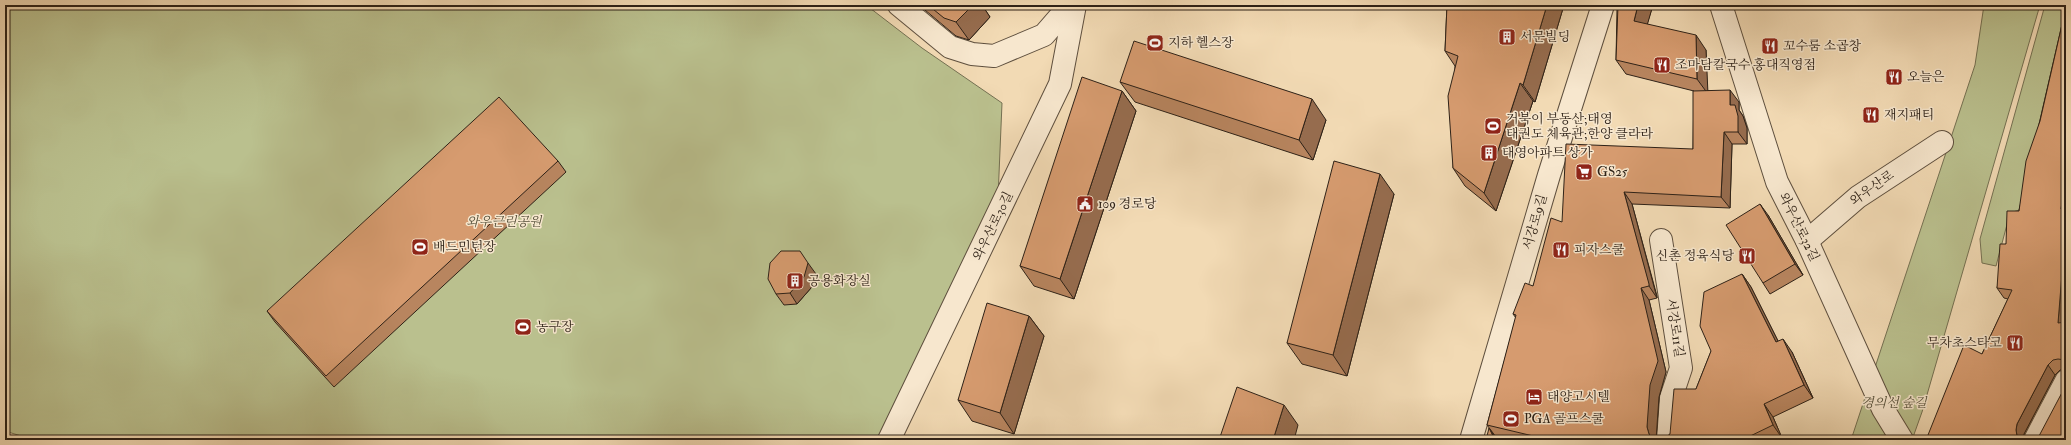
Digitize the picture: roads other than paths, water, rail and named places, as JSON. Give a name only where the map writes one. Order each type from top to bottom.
[{"type":"street","points":[[899,5],[950,47],[972,54],[994,56],[1044,35],[1070,5]]},
{"type":"street","name":"와우산로30길","points":[[889,440],[1060,84],[1075,5]]},
{"type":"street","name":"서강로9길","points":[[1471,440],[1549,176],[1603,5]]},
{"type":"street","name":"와우산로32길","points":[[1721,5],[1777,182],[1807,241],[1884,409],[1902,440]]},
{"type":"street","name":"와우산로","points":[[1807,241],[1858,197],[1942,142]]},
{"type":"street","name":"서강로11길","points":[[1661,240],[1681,368],[1671,398],[1668,440]]},
{"type":"street","points":[[2035,440],[2066,381]]},
{"type":"place","name":"서문빌딩","points":[[1507,37]]},
{"type":"place","name":"지하 헬스장","points":[[1155,43]]},
{"type":"place","name":"꼬수룸 소곱창","points":[[1770,46]]},
{"type":"place","name":"조마담칼국수 홍대직영점","points":[[1662,65]]},
{"type":"place","name":"오늘은","points":[[1894,77]]},
{"type":"place","name":"재지패티","points":[[1871,115]]},
{"type":"place","name":"거북이 부동산;태영 태권도 체육관;한양 클라라","points":[[1493,126]]},
{"type":"place","name":"태영아파트 상가","points":[[1489,153]]},
{"type":"place","name":"GS25","points":[[1584,172]]},
{"type":"place","name":"109 경로당","points":[[1085,204]]},
{"type":"place","name":"배드민턴장","points":[[420,247]]},
{"type":"place","name":"피자스쿨","points":[[1561,250]]},
{"type":"place","name":"신촌 정육식당","points":[[1747,256]]},
{"type":"place","name":"공용화장실","points":[[795,281]]},
{"type":"place","name":"농구장","points":[[523,327]]},
{"type":"place","name":"무차초스타코","points":[[2015,343]]},
{"type":"place","name":"태양고시텔","points":[[1534,397]]},
{"type":"place","name":"PGA 골프스쿨","points":[[1511,419]]},
{"type":"park label","name":"와우근린공원","points":[[504,222]]},
{"type":"park label","name":"경의선 숲길","points":[[1894,403]]}]
